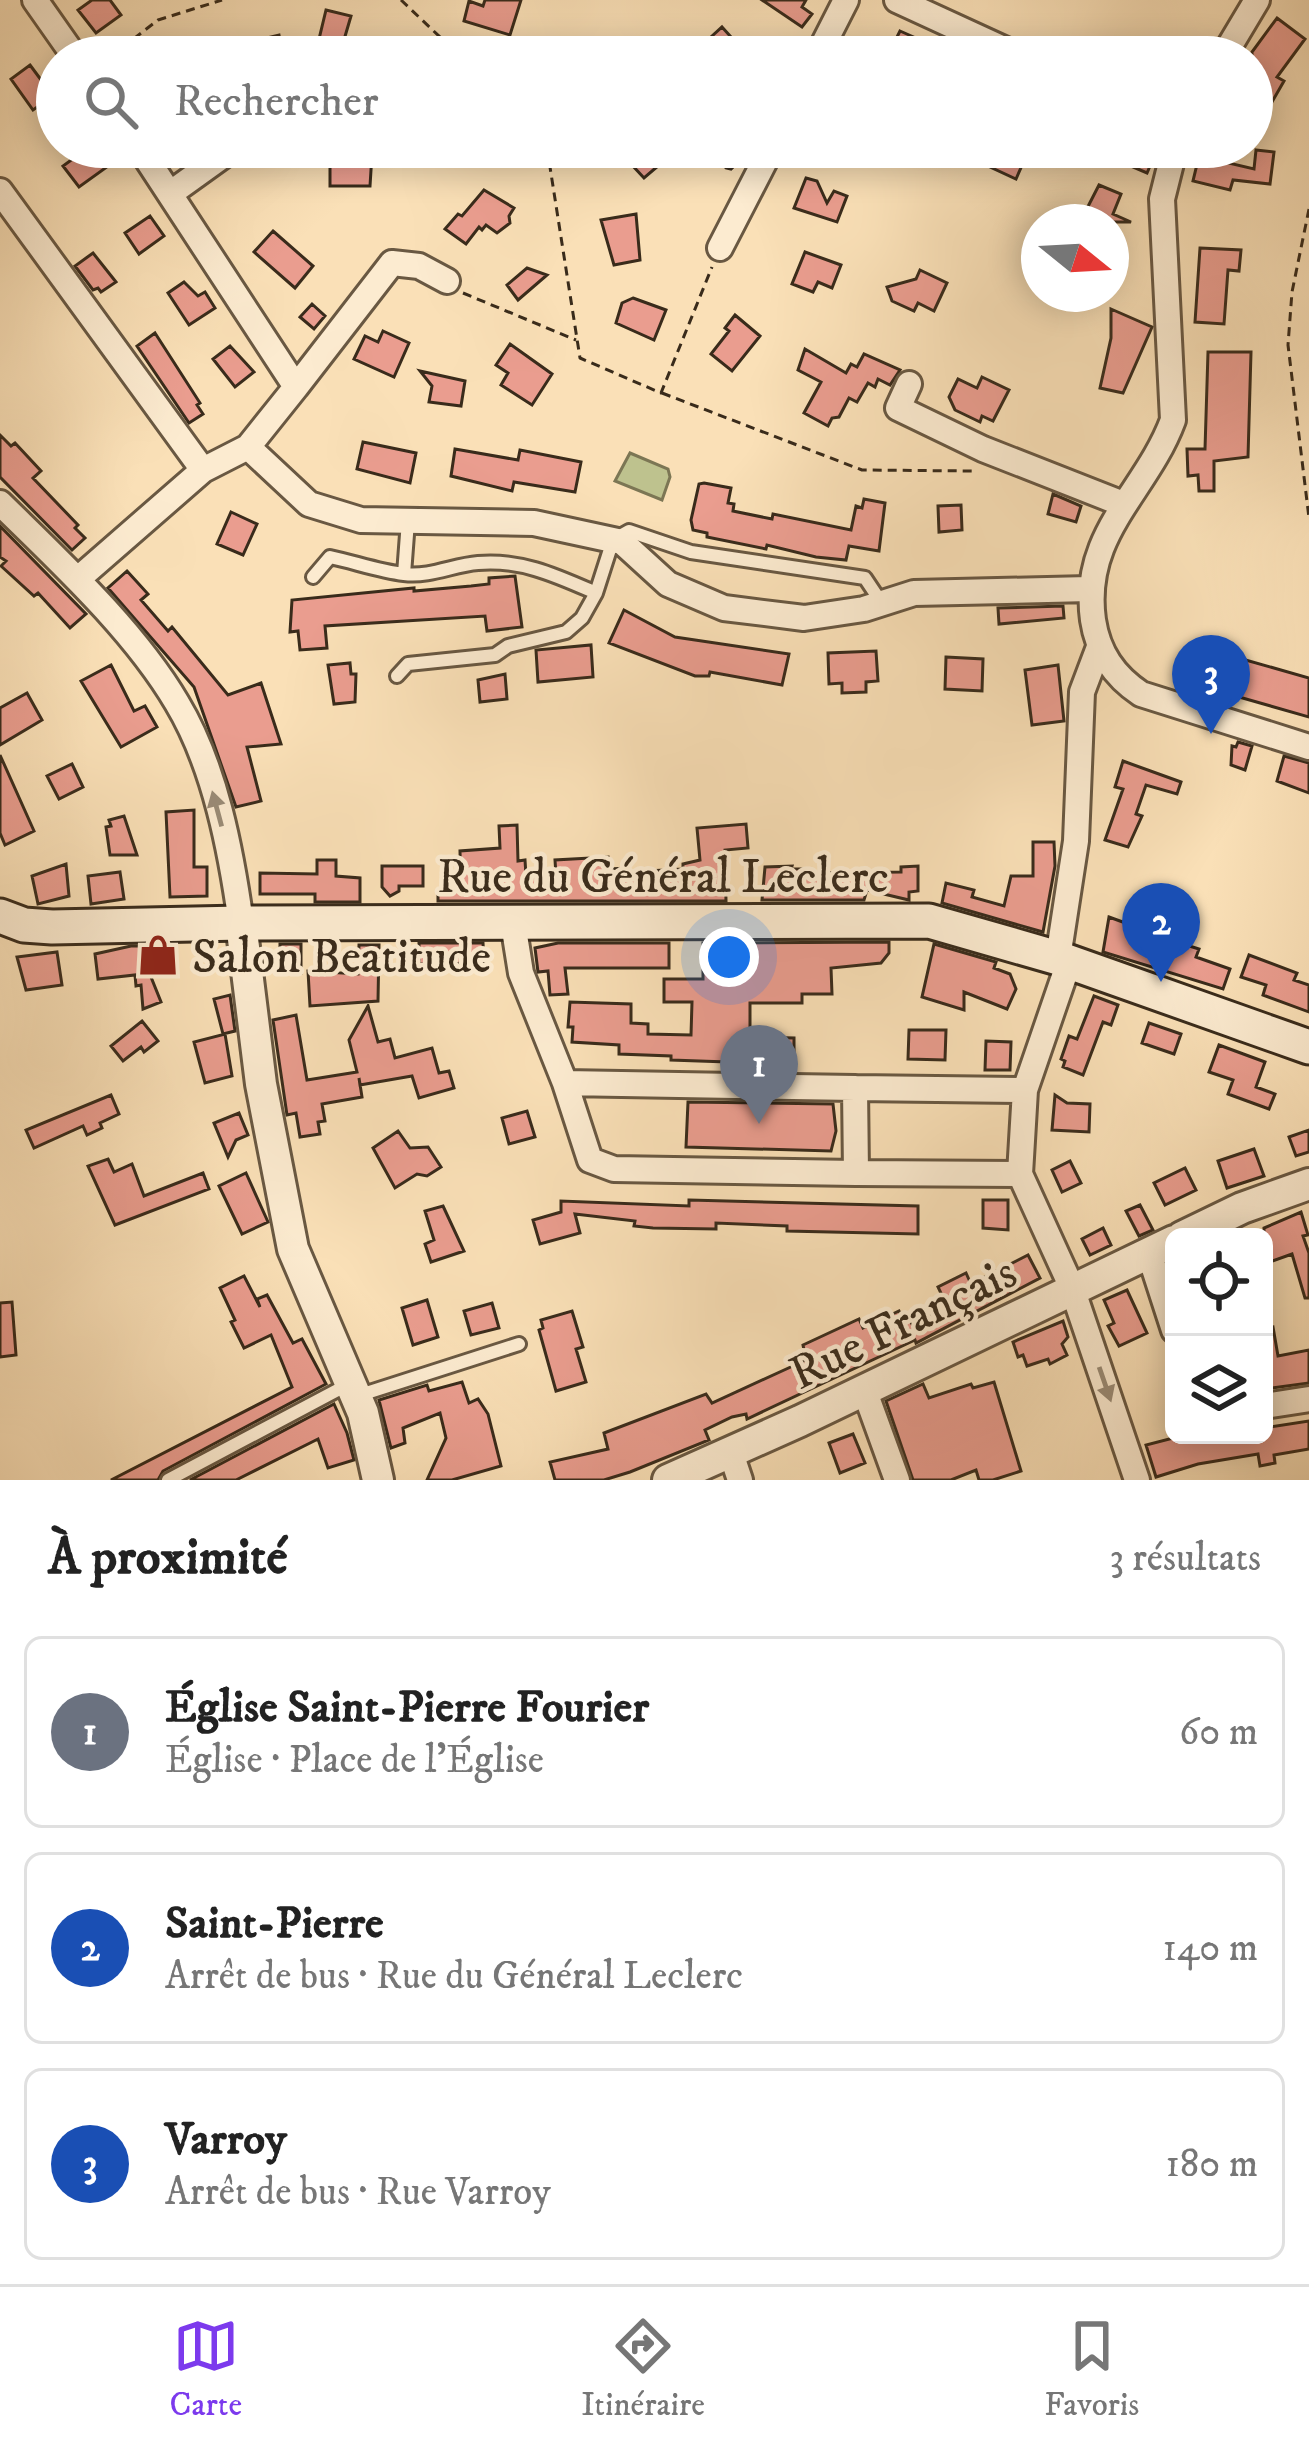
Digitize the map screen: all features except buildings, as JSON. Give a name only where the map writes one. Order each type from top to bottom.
[{"type":"main road","name":"Rue du Général Leclerc","points":[[0,916],[52,928],[241,923],[929,922],[1064,960],[1309,1047]]},
{"type":"street","points":[[35,0],[61,36]]},
{"type":"street","points":[[828,36],[846,0]]},
{"type":"street","points":[[897,0],[975,36]]},
{"type":"street","points":[[1236,36],[1257,0]]},
{"type":"street","points":[[154,168],[296,387]]},
{"type":"street","points":[[172,193],[206,168]]},
{"type":"street","points":[[720,248],[761,168]]},
{"type":"street","points":[[1170,168],[1162,199],[1173,420],[1162,450],[1100,545],[1089,589],[1099,646],[1120,680],[1142,694],[1309,747]]},
{"type":"street","points":[[0,190],[203,470]]},
{"type":"street","points":[[78,579],[203,470],[248,447],[392,263],[419,266],[448,281]]},
{"type":"street","points":[[909,384],[898,408],[1123,504]]},
{"type":"street","points":[[248,447],[309,504],[361,520],[534,523],[622,542],[668,584],[724,608],[805,619],[914,592],[1089,589]]},
{"type":"street","points":[[0,503],[78,579],[178,703],[206,768],[234,873],[261,1084],[293,1249],[353,1390],[378,1480]]},
{"type":"street","points":[[1099,646],[1082,692],[1076,841],[1064,960],[1025,1090],[1020,1174],[1072,1288],[1137,1480]]},
{"type":"street","points":[[513,923],[521,973],[590,1160],[614,1169],[1020,1174]]},
{"type":"street","points":[[565,1083],[1025,1090]]},
{"type":"street","points":[[855,1088],[856,1173]]},
{"type":"street","name":"Rue Français","points":[[1201,1228],[1309,1184]]},
{"type":"street","name":"Rue Français","points":[[668,1480],[736,1466],[864,1389],[1165,1245]]},
{"type":"street","points":[[864,1389],[897,1480]]},
{"type":"street","points":[[1273,1405],[1309,1399]]},
{"type":"lane","points":[[404,574],[408,520]]},
{"type":"lane","points":[[397,676],[408,664],[495,655],[508,646],[566,632],[582,619],[596,593],[614,540],[629,531],[692,552],[865,578],[881,603]]},
{"type":"lane","points":[[314,577],[330,556],[404,574],[430,574],[476,562],[512,563],[546,571],[596,593]]},
{"type":"lane","points":[[168,1480],[353,1390],[519,1344]]},
{"type":"path","points":[[137,36],[158,20],[222,0]]},
{"type":"path","points":[[401,0],[439,36]]},
{"type":"path","points":[[548,168],[580,358],[862,470],[976,471]]},
{"type":"path","points":[[1309,208],[1292,292],[1288,345],[1309,518]]},
{"type":"path","points":[[661,393],[720,248]]},
{"type":"path","points":[[448,281],[461,292],[577,341]]},
{"type":"green space","points":[[630,453],[668,469],[662,500],[615,481]]},
{"type":"place","name":"Varroy","points":[[1211,734]]},
{"type":"place","name":"Salon Beatitude","points":[[158,955]]},
{"type":"place","name":"Saint-Pierre","points":[[1161,982]]},
{"type":"place","name":"Église Saint-Pierre Fourier","points":[[759,1124]]}]
